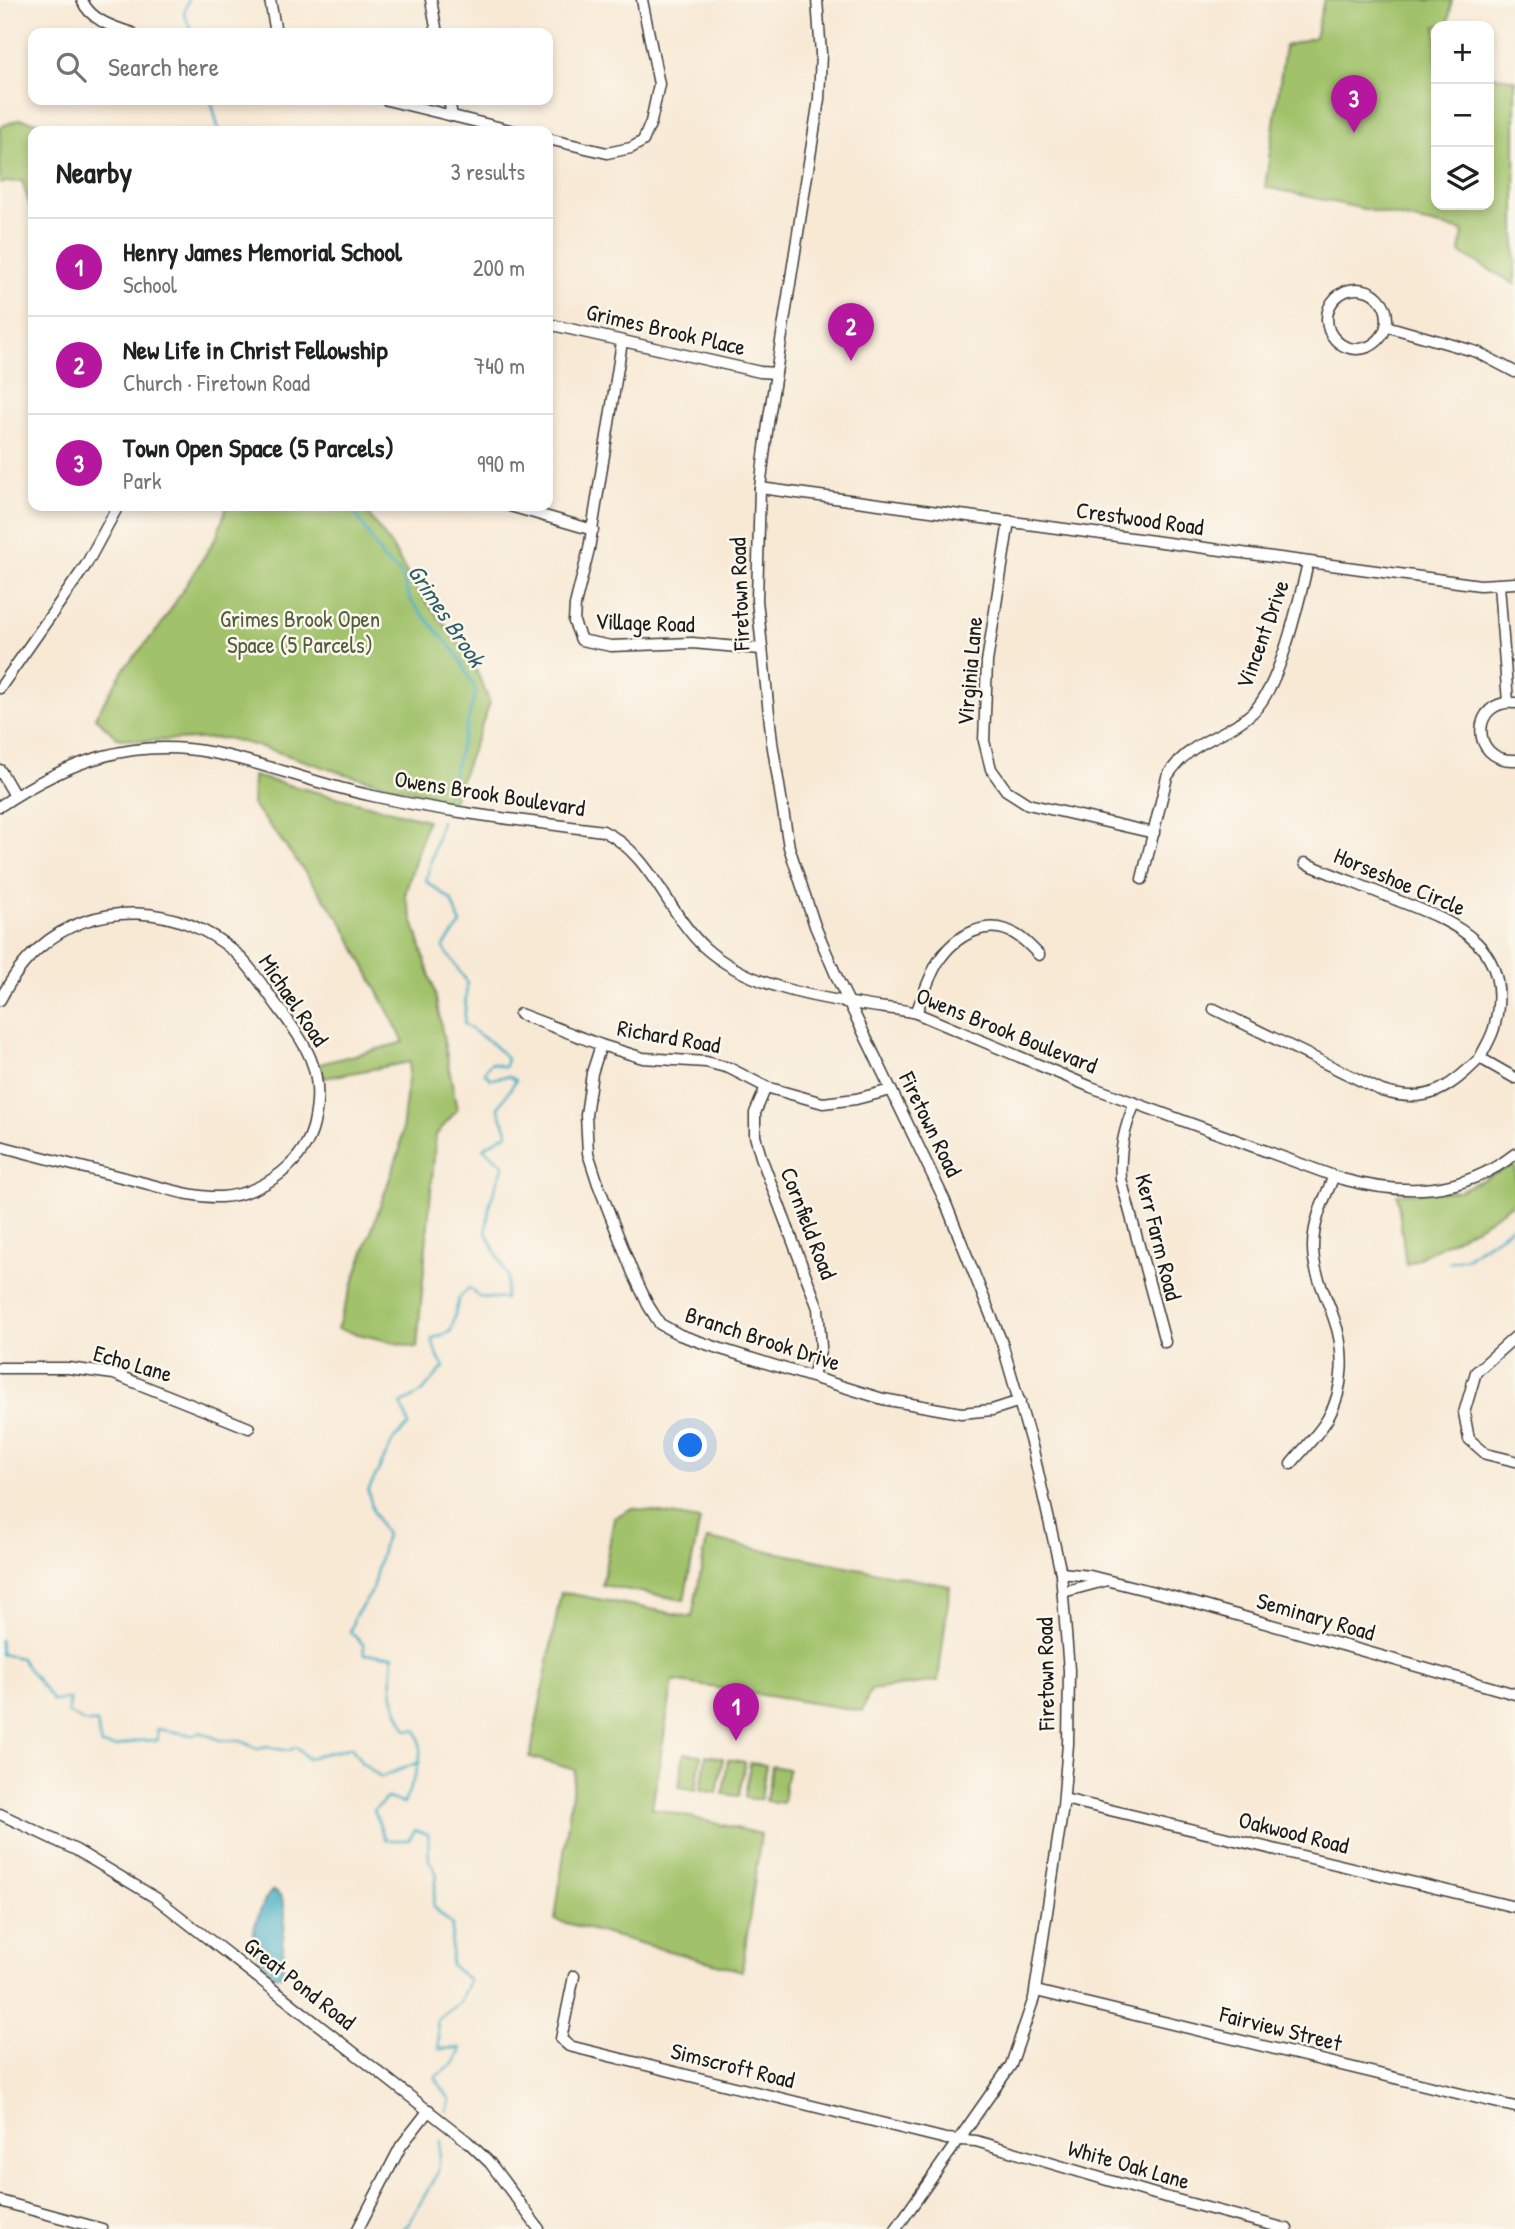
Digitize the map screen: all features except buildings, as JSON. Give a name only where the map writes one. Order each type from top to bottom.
[{"type":"street","points":[[82,0],[83,5],[104,24],[116,28]]},
{"type":"street","points":[[270,0],[275,28]]},
{"type":"street","points":[[431,0],[436,28]]},
{"type":"street","points":[[553,140],[607,153],[631,148],[643,141],[652,121],[659,85],[642,0]]},
{"type":"street","name":"Firetown Road","points":[[817,0],[821,54],[819,99],[760,488],[757,600],[772,742],[789,846],[815,926],[838,980],[944,1199],[1002,1343],[1020,1401],[1060,1573],[1069,1670],[1064,1798],[1036,1991],[1011,2065],[896,2229]]},
{"type":"street","points":[[407,105],[493,126]]},
{"type":"street","points":[[450,105],[452,116]]},
{"type":"street","points":[[1359,289],[1378,298],[1384,306],[1386,326],[1382,336],[1374,344],[1354,349],[1344,347],[1335,341],[1329,332],[1327,312],[1331,302],[1339,295],[1348,290],[1359,289]]},
{"type":"street","name":"Grimes Brook Place","points":[[553,325],[760,372],[776,373]]},
{"type":"street","points":[[1386,326],[1477,352],[1515,372]]},
{"type":"street","name":"Village Road","points":[[622,342],[593,530],[575,605],[574,622],[581,640],[611,646],[692,643],[761,649]]},
{"type":"street","name":"Crestwood Road","points":[[760,488],[1480,585],[1515,583]]},
{"type":"street","points":[[0,688],[86,565],[115,511]]},
{"type":"street","points":[[527,511],[593,530]]},
{"type":"street","name":"Virginia Lane","points":[[1009,521],[987,662],[984,741],[990,769],[1006,790],[1028,804],[1154,833]]},
{"type":"street","name":"Vincent Drive","points":[[1142,879],[1162,790],[1174,766],[1189,750],[1252,713],[1266,693],[1294,621],[1308,563]]},
{"type":"street","points":[[1499,585],[1512,702],[1491,709],[1481,725],[1481,735],[1489,752],[1497,758],[1515,760]]},
{"type":"street","name":"Owens Brook Boulevard","points":[[0,806],[71,767],[134,749],[164,748],[214,753],[358,793],[405,803],[603,831],[617,838],[646,868],[687,928],[706,948],[738,970],[764,982],[851,1003],[894,1007],[916,1013],[1015,1056],[1135,1103],[1368,1186],[1429,1190],[1457,1184],[1486,1172],[1515,1154]]},
{"type":"street","points":[[0,770],[15,796]]},
{"type":"street","name":"Horseshoe Circle","points":[[1214,1009],[1397,1096],[1428,1096],[1446,1088],[1462,1077],[1480,1058],[1495,1026],[1498,983],[1492,964],[1472,937],[1455,925],[1429,913],[1305,863]]},
{"type":"street","name":"Michael Road","points":[[0,1000],[25,963],[39,948],[75,926],[107,915],[130,913],[171,917],[203,930],[220,941],[248,967],[302,1040],[318,1079],[318,1092],[314,1125],[307,1146],[296,1159],[280,1174],[247,1192],[222,1197],[156,1186],[0,1146]]},
{"type":"street","points":[[916,1013],[937,964],[947,950],[973,930],[988,927],[1017,934],[1039,955]]},
{"type":"street","name":"Richard Road","points":[[520,1014],[643,1058],[706,1062],[729,1068],[766,1087],[823,1103],[856,1099],[891,1090]]},
{"type":"street","name":"Branch Brook Drive","points":[[601,1045],[592,1073],[586,1115],[588,1153],[648,1305],[660,1324],[680,1335],[883,1399],[961,1413],[992,1410],[1020,1401]]},
{"type":"street","points":[[1480,1058],[1515,1078]]},
{"type":"street","name":"Cornfield Road","points":[[766,1087],[755,1113],[755,1136],[818,1308],[821,1347],[813,1376]]},
{"type":"street","name":"Kerr Farm Road","points":[[1135,1103],[1122,1139],[1121,1180],[1165,1342]]},
{"type":"street","points":[[1291,1464],[1328,1418],[1340,1385],[1342,1365],[1339,1335],[1317,1279],[1313,1250],[1319,1212],[1334,1176]]},
{"type":"street","points":[[1515,1337],[1476,1372],[1464,1413],[1469,1439],[1486,1454],[1515,1461]]},
{"type":"street","name":"Echo Lane","points":[[0,1368],[68,1368],[114,1374],[249,1428]]},
{"type":"street","name":"Seminary Road","points":[[1060,1573],[1082,1574],[1245,1617],[1515,1694]]},
{"type":"street","name":"Seminary Road","points":[[1063,1592],[1104,1581]]},
{"type":"street","name":"Oakwood Road","points":[[1064,1798],[1515,1907]]},
{"type":"street","name":"Great Pond Road","points":[[0,1814],[76,1850],[156,1898],[467,2141],[490,2163],[538,2229]]},
{"type":"street","name":"Simscroft Road","points":[[574,1976],[561,2039],[569,2046],[938,2137],[960,2140]]},
{"type":"street","name":"Fairview Street","points":[[1036,1991],[1515,2107]]},
{"type":"street","points":[[358,2229],[401,2146],[429,2110]]},
{"type":"street","name":"White Oak Lane","points":[[960,2140],[976,2141],[1158,2195],[1287,2229]]},
{"type":"street","points":[[0,2201],[102,2229]]},
{"type":"green space","points":[[1324,0],[1452,0],[1449,21],[1431,21],[1431,210],[1494,210],[1494,76],[1515,80],[1515,284],[1460,253],[1463,231],[1265,187],[1285,46],[1315,37]]},
{"type":"green space","points":[[20,119],[57,126],[28,126],[28,200],[22,181],[0,183],[0,127]]},
{"type":"green space","name":"Grimes Brook Open Space (5 Parcels)","points":[[225,511],[366,511],[391,545],[416,589],[458,641],[477,672],[490,703],[452,803],[226,738],[143,741],[117,738],[95,717],[125,667],[159,628],[217,536]]},
{"type":"green space","points":[[253,776],[427,820],[405,895],[435,993],[457,1110],[436,1135],[417,1348],[337,1329],[400,1149],[410,1062],[324,1078],[320,1064],[404,1042],[343,924],[252,805]]},
{"type":"green space","points":[[1515,1164],[1515,1202],[1481,1225],[1406,1265],[1397,1194],[1459,1191]]},
{"type":"green space","points":[[632,1508],[700,1520],[684,1600],[602,1585],[614,1518]]},
{"type":"green space","points":[[707,1539],[950,1586],[938,1681],[871,1690],[862,1711],[673,1681],[652,1808],[761,1834],[742,1971],[555,1920],[575,1770],[530,1757],[561,1592],[692,1617]]},
{"type":"green space","points":[[684,1753],[701,1755],[696,1790],[679,1787]]},
{"type":"green space","points":[[706,1755],[723,1758],[717,1793],[701,1790]]},
{"type":"green space","points":[[728,1759],[745,1762],[739,1796],[723,1794]]},
{"type":"green space","points":[[750,1763],[766,1765],[761,1800],[745,1798]]},
{"type":"green space","points":[[772,1766],[788,1769],[783,1803],[766,1801]]},
{"type":"water","points":[[273,1890],[282,1899],[285,1913],[281,1976],[273,1975],[266,1966],[256,1951],[253,1937],[261,1909]]},
{"type":"waterway","name":"Grimes Brook","points":[[188,0],[184,14],[191,28]]},
{"type":"waterway","name":"Grimes Brook","points":[[212,105],[218,126]]},
{"type":"waterway","name":"Grimes Brook","points":[[354,511],[384,560],[401,573],[410,600],[456,653],[476,691],[447,796]]},
{"type":"waterway","name":"Grimes Brook","points":[[441,821],[426,881],[451,900],[461,924],[443,947],[467,982],[464,1024],[507,1058],[505,1067],[491,1063],[484,1072],[491,1079],[508,1076],[516,1080],[498,1108],[508,1133],[483,1148],[504,1165],[490,1202],[486,1232],[508,1277],[505,1299],[479,1297],[469,1288],[459,1298],[451,1331],[432,1339],[437,1356],[444,1367],[421,1393],[401,1404],[409,1425],[394,1439],[368,1491],[373,1511],[386,1535],[371,1593],[355,1616],[350,1632],[363,1644],[364,1654],[393,1656],[392,1686],[395,1702],[407,1730],[416,1730],[419,1739],[418,1766],[404,1803],[387,1798],[374,1810],[385,1840],[409,1840],[415,1830],[428,1834],[429,1860],[437,1874],[433,1906],[452,1925],[451,1965],[469,1980],[460,2002],[437,2020],[439,2049],[461,2048],[454,2064],[435,2077],[450,2100],[447,2111]]},
{"type":"waterway","points":[[1449,1262],[1466,1258],[1515,1225]]},
{"type":"waterway","points":[[0,1640],[1,1654],[21,1658],[53,1701],[70,1699],[68,1713],[85,1722],[97,1723],[101,1745],[115,1747],[136,1741],[158,1740],[157,1729],[193,1735],[200,1732],[220,1740],[241,1741],[258,1749],[267,1747],[288,1751],[296,1747],[308,1759],[351,1747],[362,1763],[381,1777],[420,1762]]},
{"type":"waterway","name":"Grimes Brook","points":[[402,2229],[408,2225],[438,2172],[441,2141]]},
{"type":"place","name":"Town Open Space (5 Parcels)","points":[[1354,133]]},
{"type":"place","name":"New Life in Christ Fellowship","points":[[851,361]]},
{"type":"place","name":"Henry James Memorial School","points":[[736,1741]]}]
